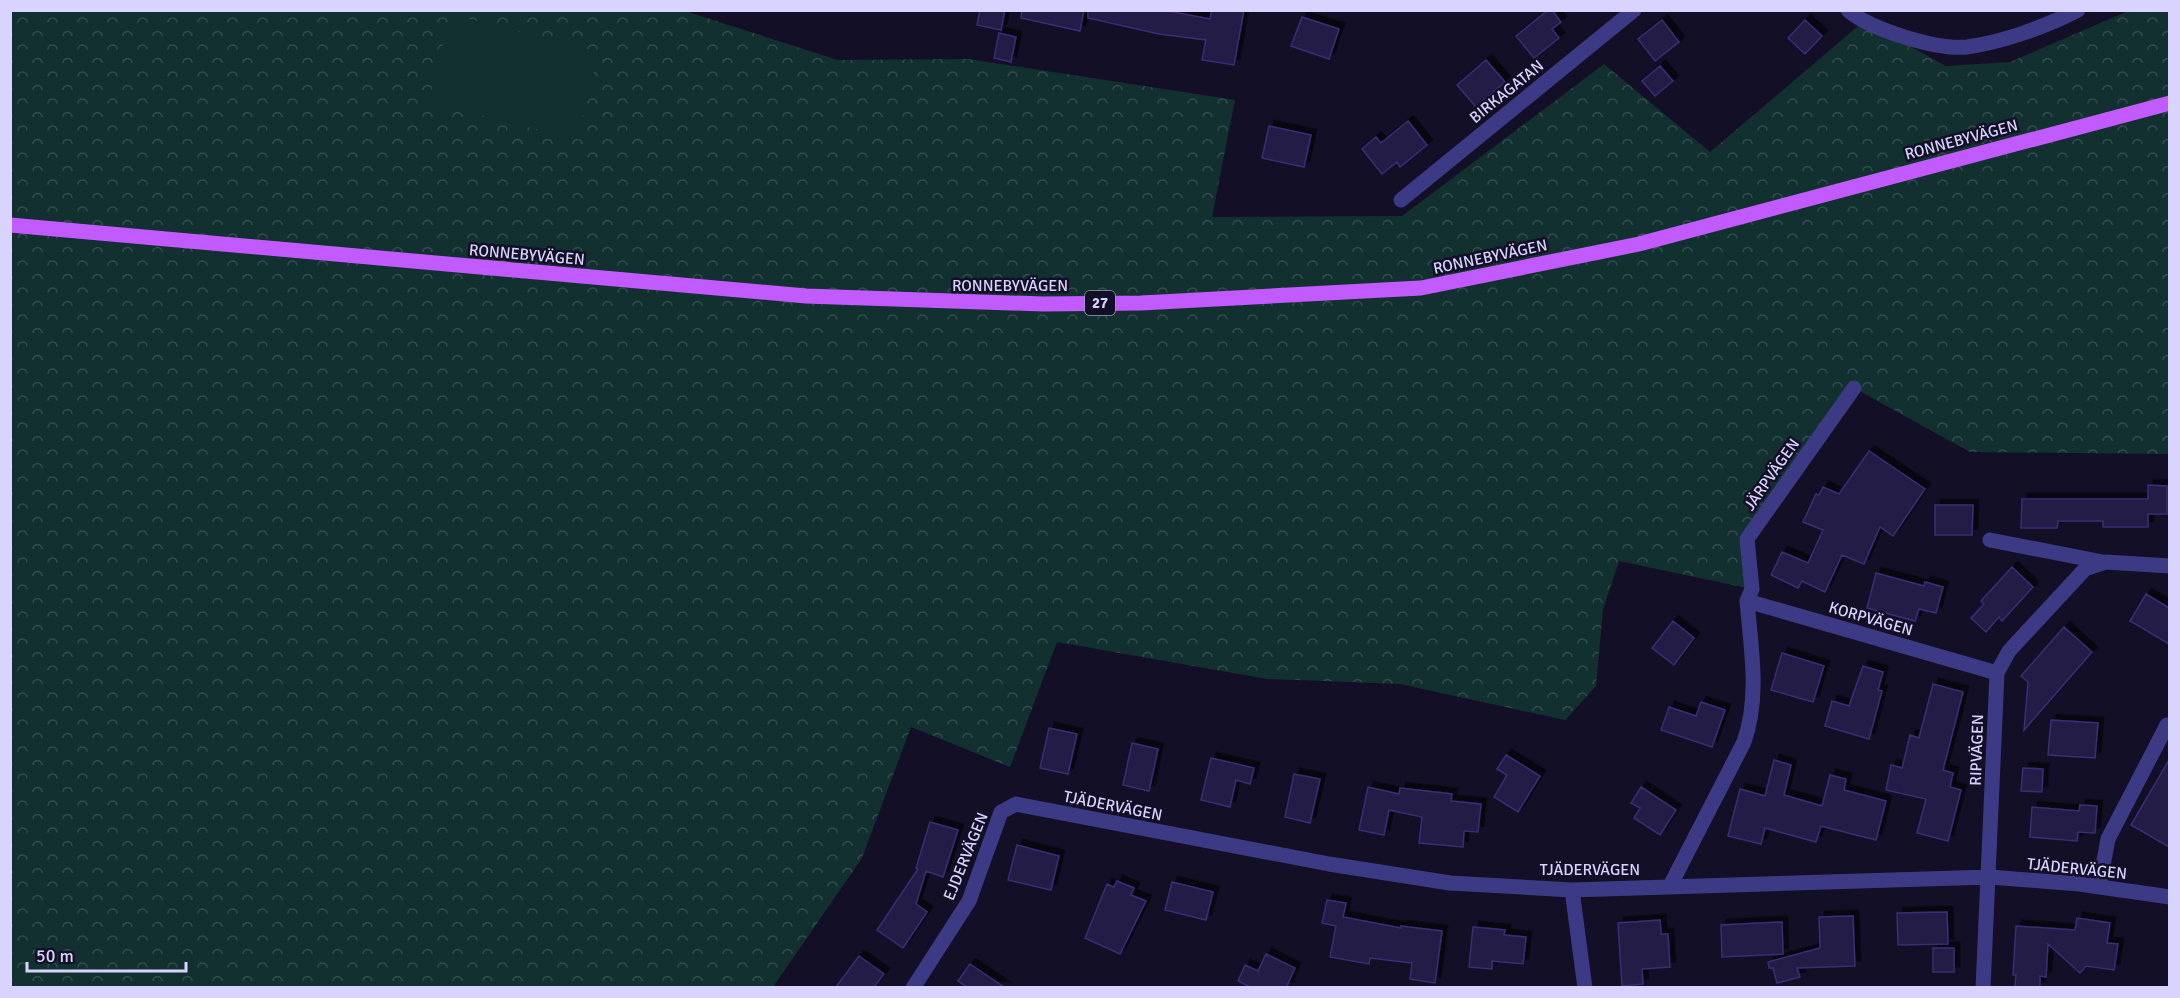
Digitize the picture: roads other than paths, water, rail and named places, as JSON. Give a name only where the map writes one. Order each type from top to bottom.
[{"type":"main road","name":"RONNEBYVÄGEN","points":[[10,225],[806,296],[916,302],[1141,303],[1420,288],[1639,244],[2169,103]]},
{"type":"street","name":"BIRKAGATAN","points":[[1401,200],[1634,10]]},
{"type":"street","points":[[1848,10],[1883,31],[1914,39],[1965,47],[2012,36],[2078,10]]},
{"type":"street","name":"JÄRPVÄGEN","points":[[1670,886],[1744,742],[1752,717],[1754,688],[1747,539],[1854,388]]},
{"type":"street","name":"RIPVÄGEN","points":[[1990,540],[2106,562],[2169,566]]},
{"type":"street","name":"RIPVÄGEN","points":[[1983,987],[1990,878],[1997,673],[2009,651],[2085,569],[2106,562]]},
{"type":"street","name":"KORPVÄGEN","points":[[1749,595],[1997,673]]},
{"type":"street","points":[[2099,886],[2108,838],[2167,725],[2169,726]]},
{"type":"street","name":"TJÄDERVÄGEN","points":[[1016,804],[1317,862],[1450,883],[1572,890],[1990,878],[2099,886],[2169,897]]},
{"type":"street","name":"EJDERVÄGEN","points":[[913,987],[969,901],[1001,812],[1016,804]]},
{"type":"street","points":[[1572,890],[1585,987]]}]
